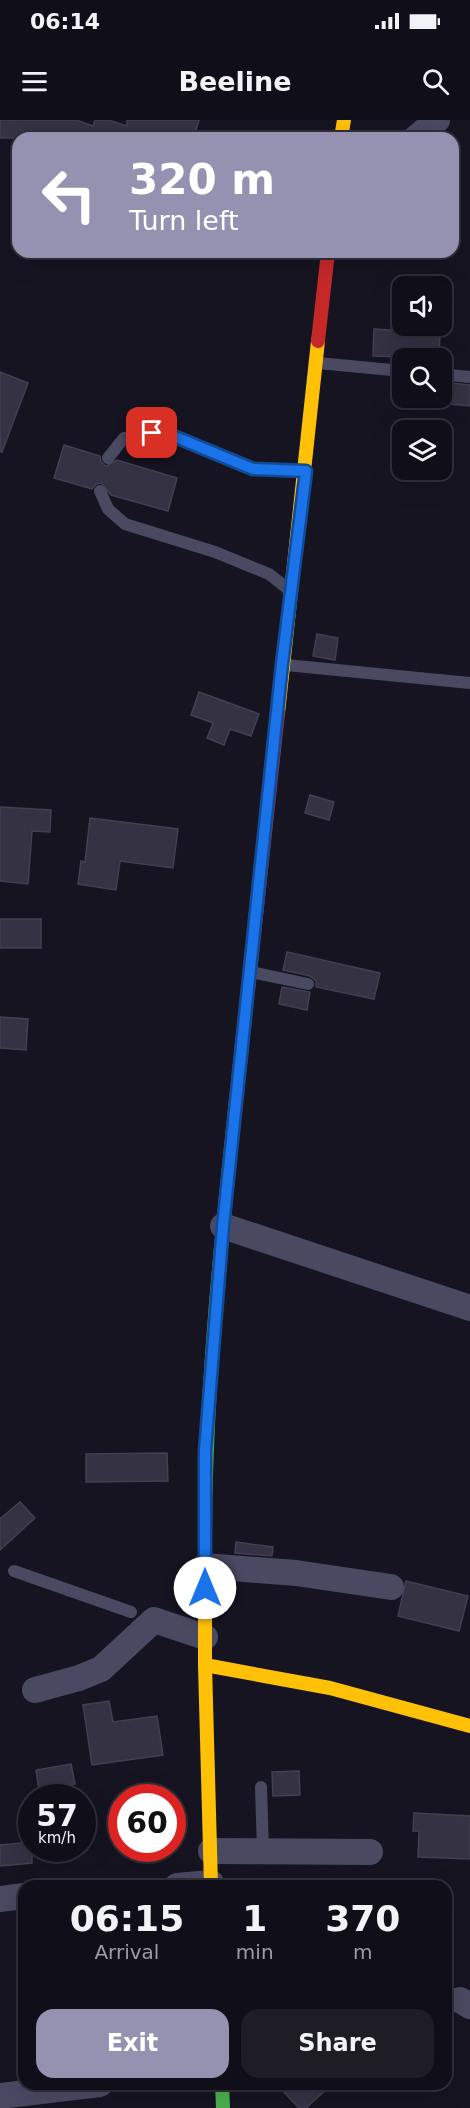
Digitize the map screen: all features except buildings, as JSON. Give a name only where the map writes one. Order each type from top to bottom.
[{"type":"main road","points":[[211,1880],[205,1665],[205,1451],[223,1226],[327,258]]},
{"type":"main road","points":[[205,1665],[330,1688],[470,1725]]},
{"type":"main road","points":[[222,2090],[223,2108]]},
{"type":"street","points":[[423,132],[437,120]]},
{"type":"street","points":[[223,1226],[470,1308]]},
{"type":"street","points":[[206,1566],[296,1573],[391,1587]]},
{"type":"street","points":[[35,1690],[80,1678],[101,1669],[141,1616],[205,1637]]},
{"type":"street","points":[[211,1851],[370,1852]]},
{"type":"street","points":[[0,1899],[18,1897]]},
{"type":"street","points":[[0,2096],[50,2090]]},
{"type":"lane","points":[[317,362],[392,370]]},
{"type":"lane","points":[[452,375],[470,377]]},
{"type":"lane","points":[[108,458],[124,438],[166,433],[253,469],[306,471]]},
{"type":"lane","points":[[100,491],[108,509],[125,524],[214,552],[269,574],[291,592]]},
{"type":"lane","points":[[282,664],[470,684]]},
{"type":"lane","points":[[250,972],[308,984]]},
{"type":"lane","points":[[14,1571],[141,1616]]},
{"type":"lane","points":[[261,1787],[263,1851]]},
{"type":"traffic: fast","points":[[205,1542],[212,1352],[243,1036]]},
{"type":"traffic: fast","points":[[222,2090],[223,2108]]},
{"type":"traffic: slow","points":[[342,132],[344,120]]},
{"type":"traffic: slow","points":[[278,713],[318,341]]},
{"type":"traffic: slow","points":[[205,1542],[205,1665],[211,1880]]},
{"type":"traffic: slow","points":[[205,1665],[330,1688],[470,1726]]},
{"type":"traffic: jam","points":[[318,341],[327,258]]},
{"type":"traffic: jam","points":[[243,1036],[278,713]]},
{"type":"route","points":[[152,433],[166,433],[253,469],[306,471],[282,664],[223,1226],[205,1451],[205,1588]]}]
